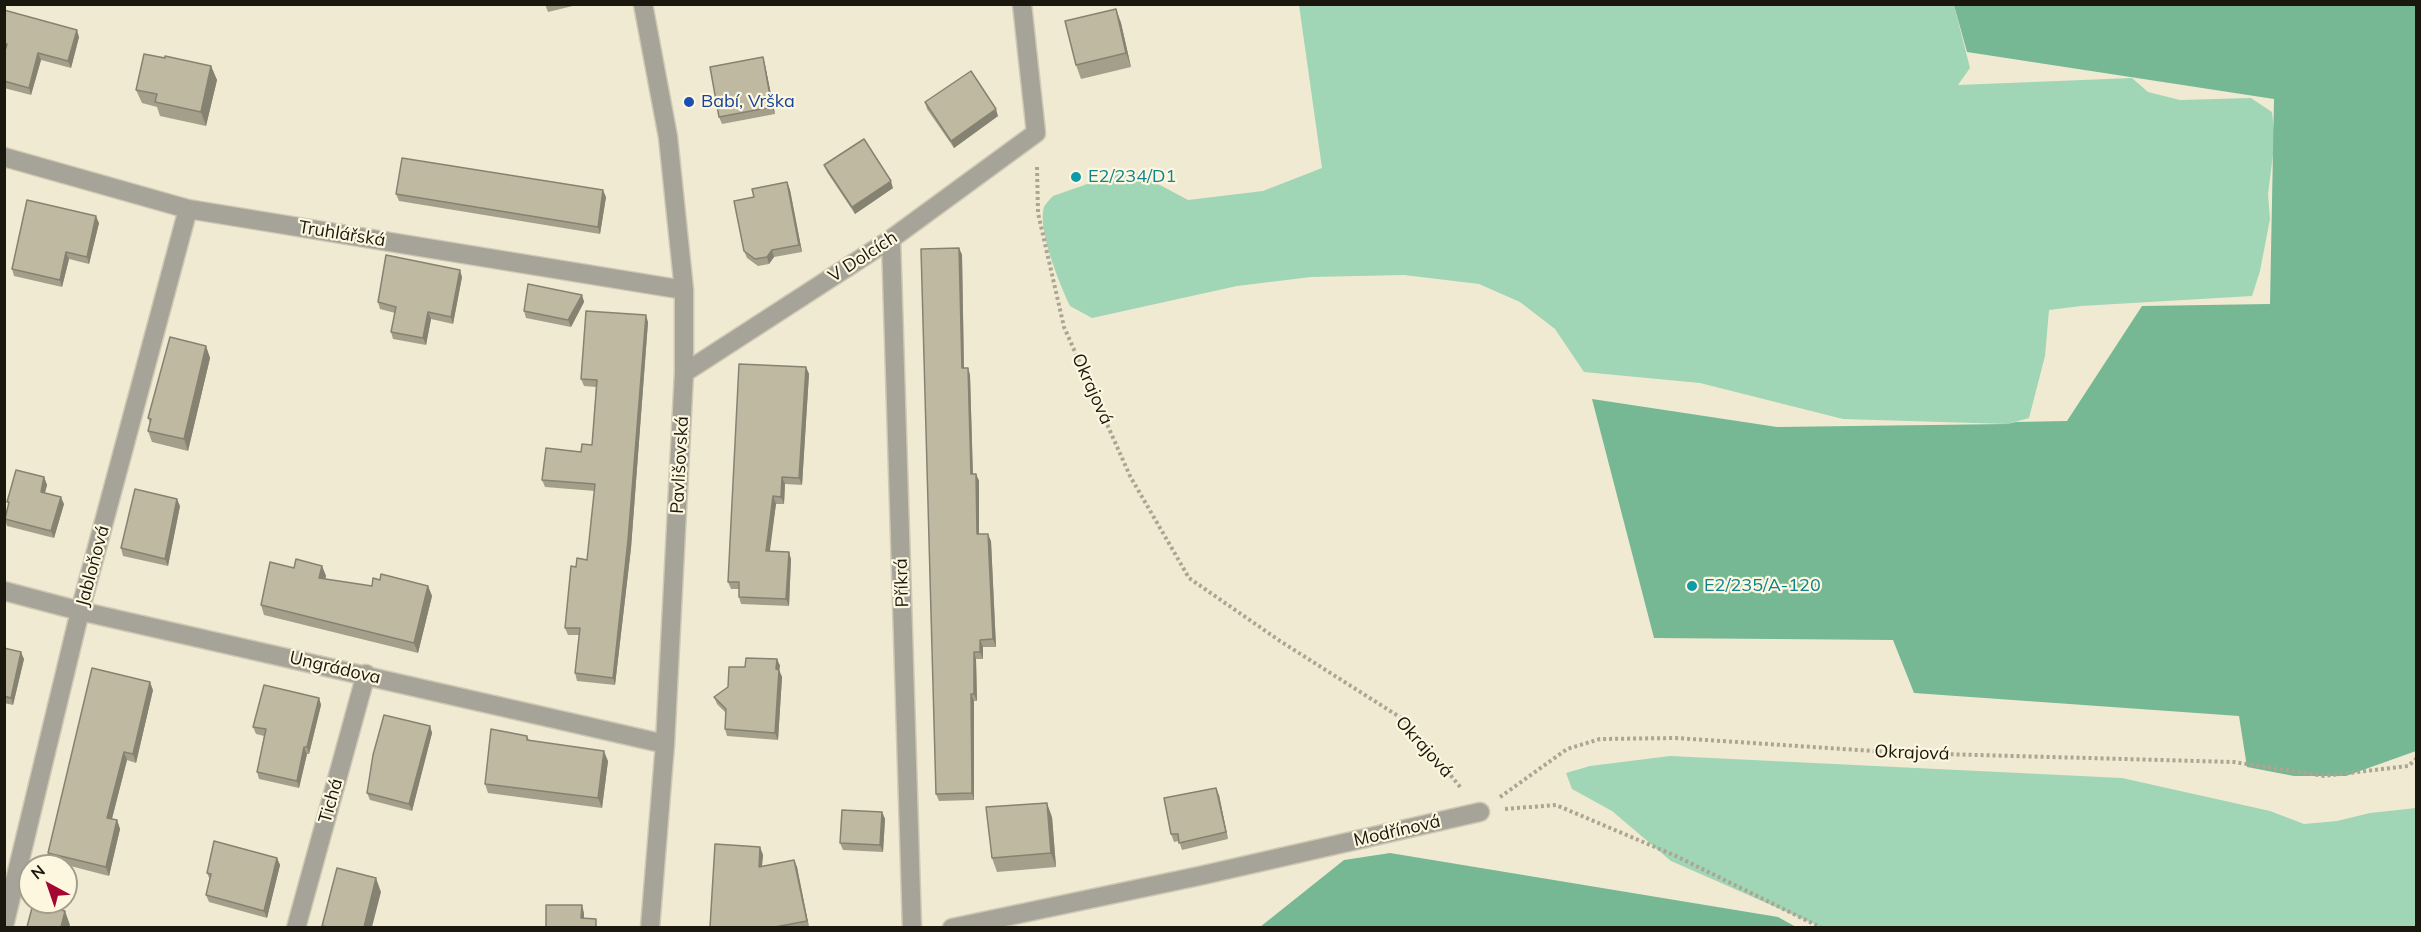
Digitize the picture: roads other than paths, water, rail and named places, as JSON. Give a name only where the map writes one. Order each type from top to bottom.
[{"type":"street","name":"Pavlišovská","points":[[643,4],[668,137],[684,290],[684,373],[665,744],[650,927]]},
{"type":"street","name":"V Dolcích","points":[[684,373],[891,239],[1036,133],[1023,4]]},
{"type":"street","name":"Truhlářská","points":[[4,157],[188,209],[684,290]]},
{"type":"street","name":"Jabloňová","points":[[4,926],[80,611],[188,209]]},
{"type":"street","name":"Příkrá","points":[[891,239],[912,927]]},
{"type":"street","name":"Ungrádova","points":[[4,591],[80,611],[665,744]]},
{"type":"street","name":"Tichá","points":[[296,927],[366,675]]},
{"type":"street","name":"Modřínová","points":[[952,927],[1198,876],[1480,812]]},
{"type":"place","name":"Babí, Vrška","points":[[689,102]]},
{"type":"place","name":"E2/234/D1","points":[[1076,177]]},
{"type":"place","name":"E2/235/A-120","points":[[1692,586]]}]
